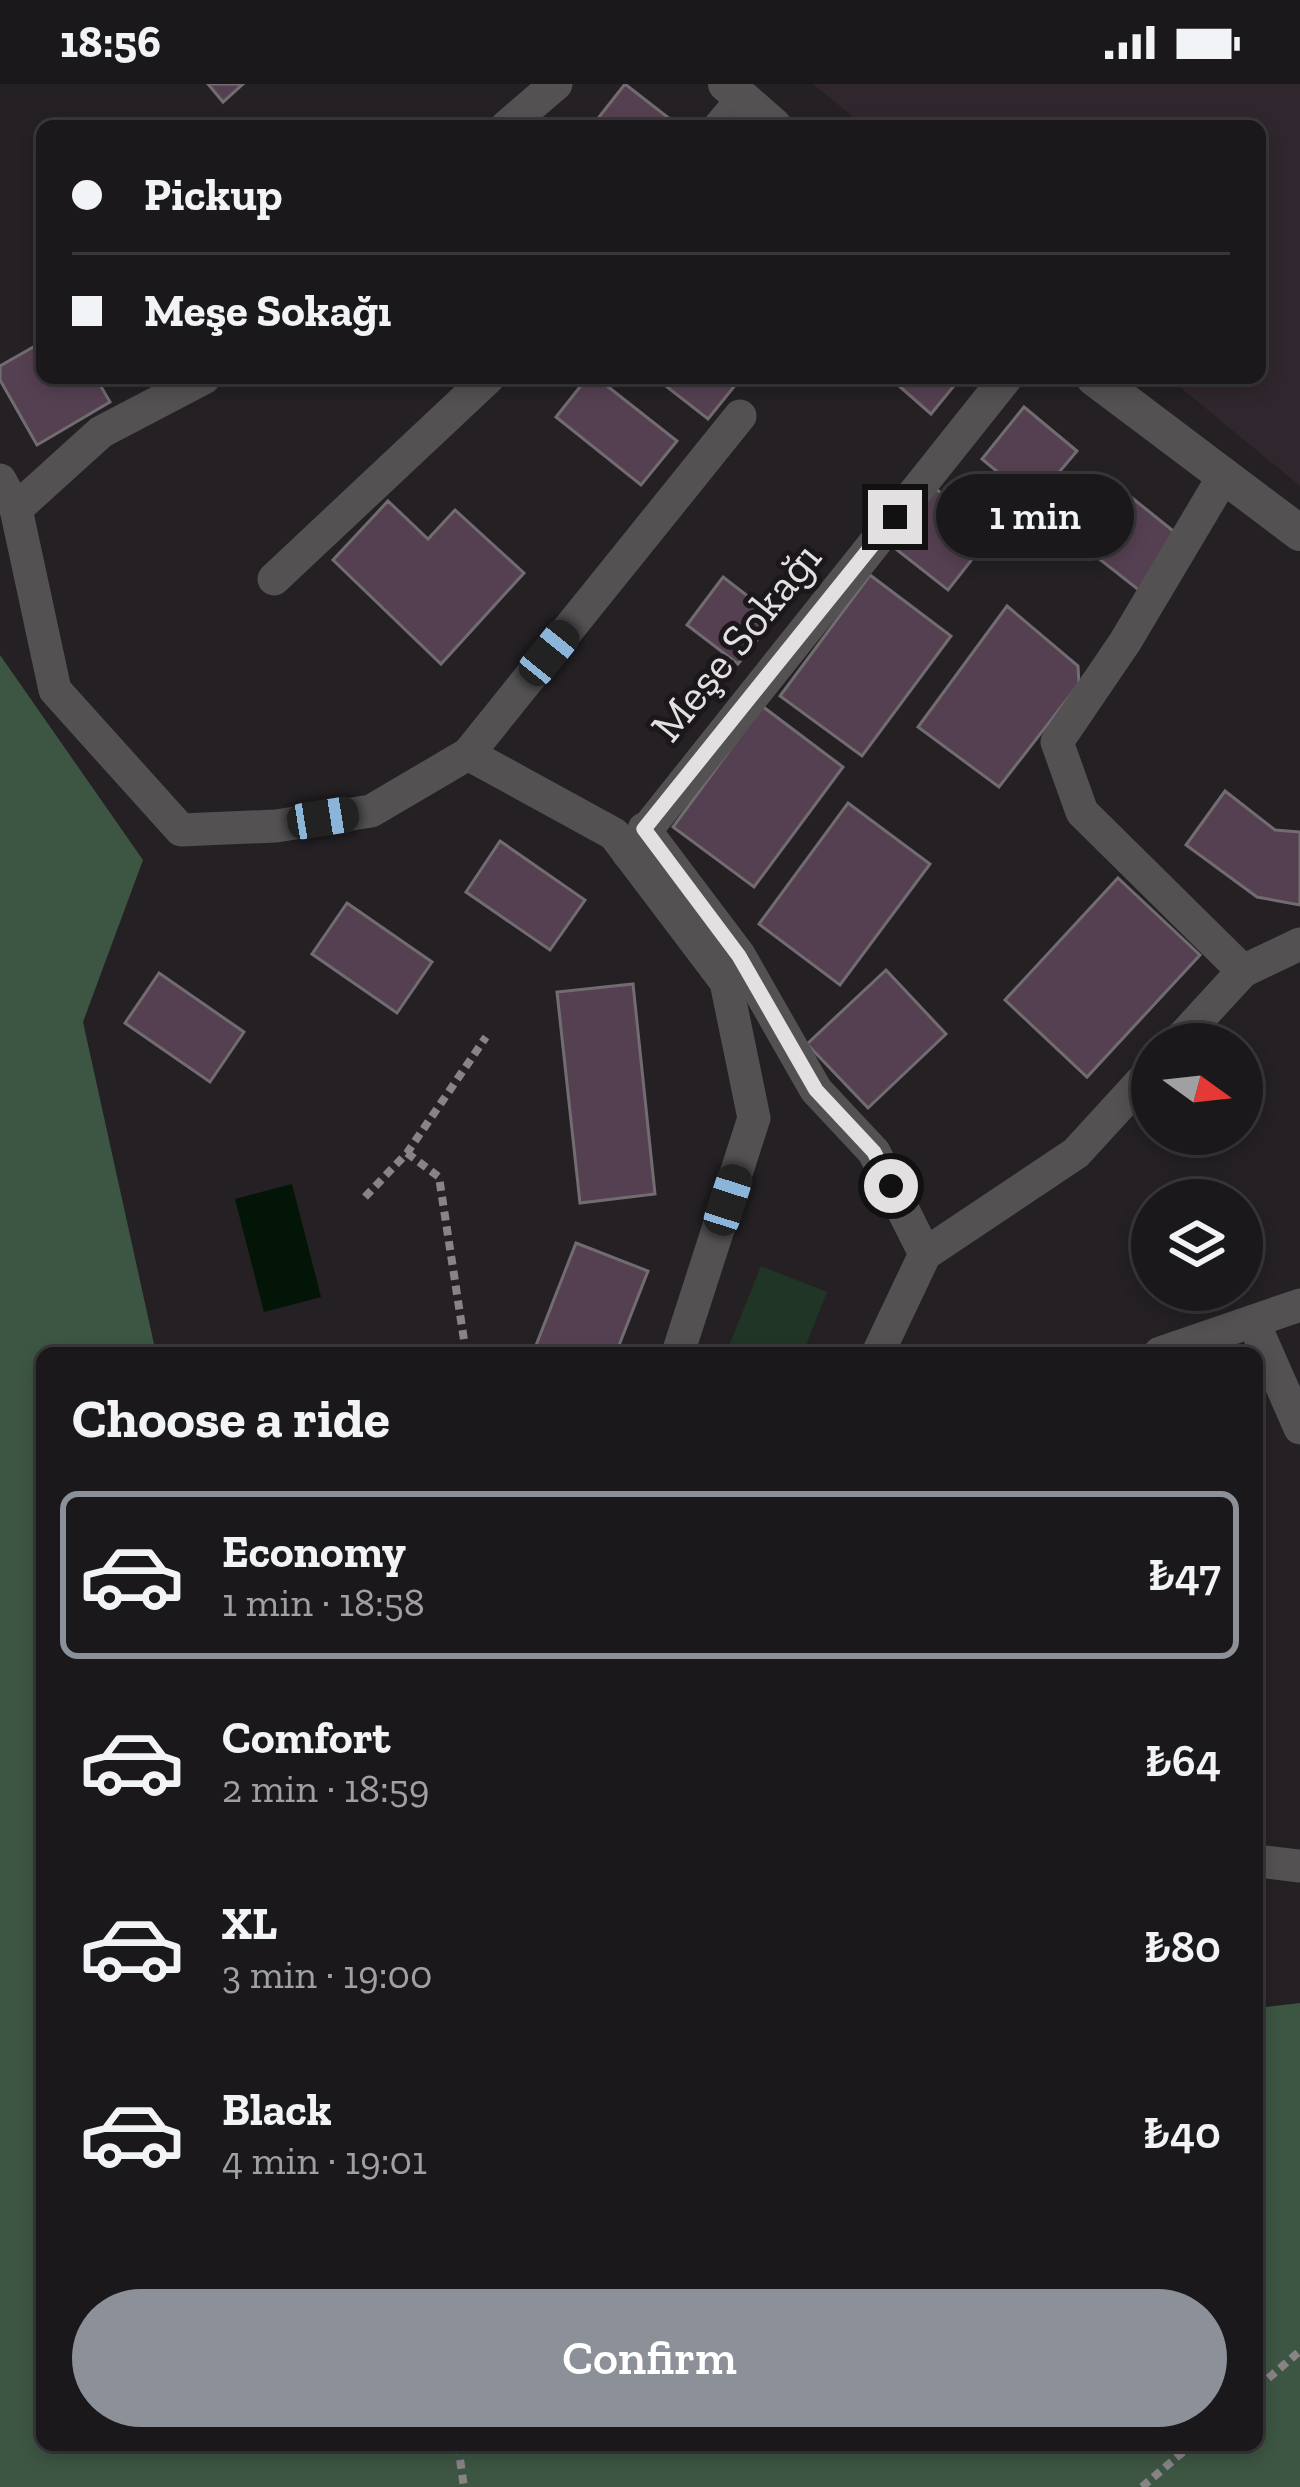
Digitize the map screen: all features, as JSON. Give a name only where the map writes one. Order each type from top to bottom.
[{"type":"street","points":[[514,120],[556,84]]},
{"type":"street","points":[[730,103],[763,120]]},
{"type":"street","points":[[193,384],[101,432],[8,494],[55,690],[182,830],[276,826],[371,811],[468,754],[740,416]]},
{"type":"street","points":[[274,579],[482,384]]},
{"type":"street","name":"Meşe Sokağı","points":[[636,841],[1001,384]]},
{"type":"street","points":[[1102,384],[1300,533]]},
{"type":"street","points":[[1222,478],[1125,642],[1057,742],[1082,812],[1243,971]]},
{"type":"street","points":[[468,754],[614,834],[636,841],[739,956],[816,1090],[874,1152],[925,1254]]},
{"type":"street","points":[[636,841],[726,982],[754,1118],[680,1347]]},
{"type":"street","points":[[1195,1023],[1243,971],[1300,944]]},
{"type":"street","points":[[881,1347],[925,1254],[1076,1153],[1131,1093]]},
{"type":"street","points":[[1177,1347],[1300,1305]]},
{"type":"street","points":[[1253,1321],[1300,1428]]},
{"type":"street","points":[[1263,1862],[1300,1866]]},
{"type":"path","points":[[364,1197],[407,1153],[486,1037]]},
{"type":"path","points":[[407,1153],[439,1177],[465,1347]]},
{"type":"path","points":[[1263,2383],[1300,2351]]},
{"type":"path","points":[[459,2451],[464,2487]]},
{"type":"path","points":[[1142,2487],[1183,2451]]},
{"type":"shaded area","points":[[813,84],[1300,84],[1300,486],[1176,384],[1266,384],[1266,120],[857,120]]},
{"type":"shaded area","points":[[0,655],[143,860],[83,1022],[155,1347],[36,1347],[36,2451],[1263,2451],[1263,2007],[1300,2003],[1300,2487],[0,2487]]},
{"type":"shaded area","points":[[292,1184],[321,1297],[264,1312],[235,1199]]},
{"type":"shaded area","points":[[761,1266],[827,1292],[805,1347],[728,1347]]},
{"type":"building","points":[[208,84],[243,84],[223,102]]},
{"type":"building","points":[[625,84],[671,120],[597,120]]},
{"type":"building","points":[[36,345],[36,384],[100,384],[110,402],[37,445],[0,380],[0,366]]},
{"type":"building","points":[[582,384],[605,384],[677,441],[641,485],[556,417]]},
{"type":"building","points":[[663,384],[736,384],[708,419]]},
{"type":"building","points":[[897,384],[953,387],[931,414]]},
{"type":"building","points":[[1024,407],[1077,451],[1034,502],[982,459]]},
{"type":"building","points":[[936,489],[992,534],[948,590],[892,546]]},
{"type":"building","points":[[1121,489],[1182,538],[1140,591],[1079,543]]},
{"type":"building","points":[[388,501],[428,539],[455,510],[524,573],[441,664],[333,560]]},
{"type":"building","points":[[870,575],[951,636],[862,756],[780,696]]},
{"type":"building","points":[[723,577],[775,617],[738,664],[687,625]]},
{"type":"building","points":[[1007,606],[1078,666],[1079,684],[999,787],[918,727]]},
{"type":"building","points":[[762,706],[843,767],[754,887],[673,827]]},
{"type":"building","points":[[1225,791],[1275,830],[1300,832],[1300,905],[1257,897],[1186,845]]},
{"type":"building","points":[[848,803],[930,864],[840,985],[759,924]]},
{"type":"building","points":[[500,841],[585,900],[550,950],[466,892]]},
{"type":"building","points":[[1118,878],[1200,955],[1137,1023],[1131,1023],[1131,1029],[1087,1077],[1005,1000]]},
{"type":"building","points":[[347,903],[432,962],[397,1013],[312,954]]},
{"type":"building","points":[[886,970],[946,1034],[868,1108],[807,1044]]},
{"type":"building","points":[[159,973],[244,1032],[210,1082],[125,1023]]},
{"type":"building","points":[[633,984],[655,1194],[580,1203],[557,992]]},
{"type":"building","points":[[576,1243],[648,1271],[618,1347],[535,1347]]},
{"type":"route","points":[[891,1186],[874,1152],[816,1090],[739,956],[644,829],[895,517]]}]
